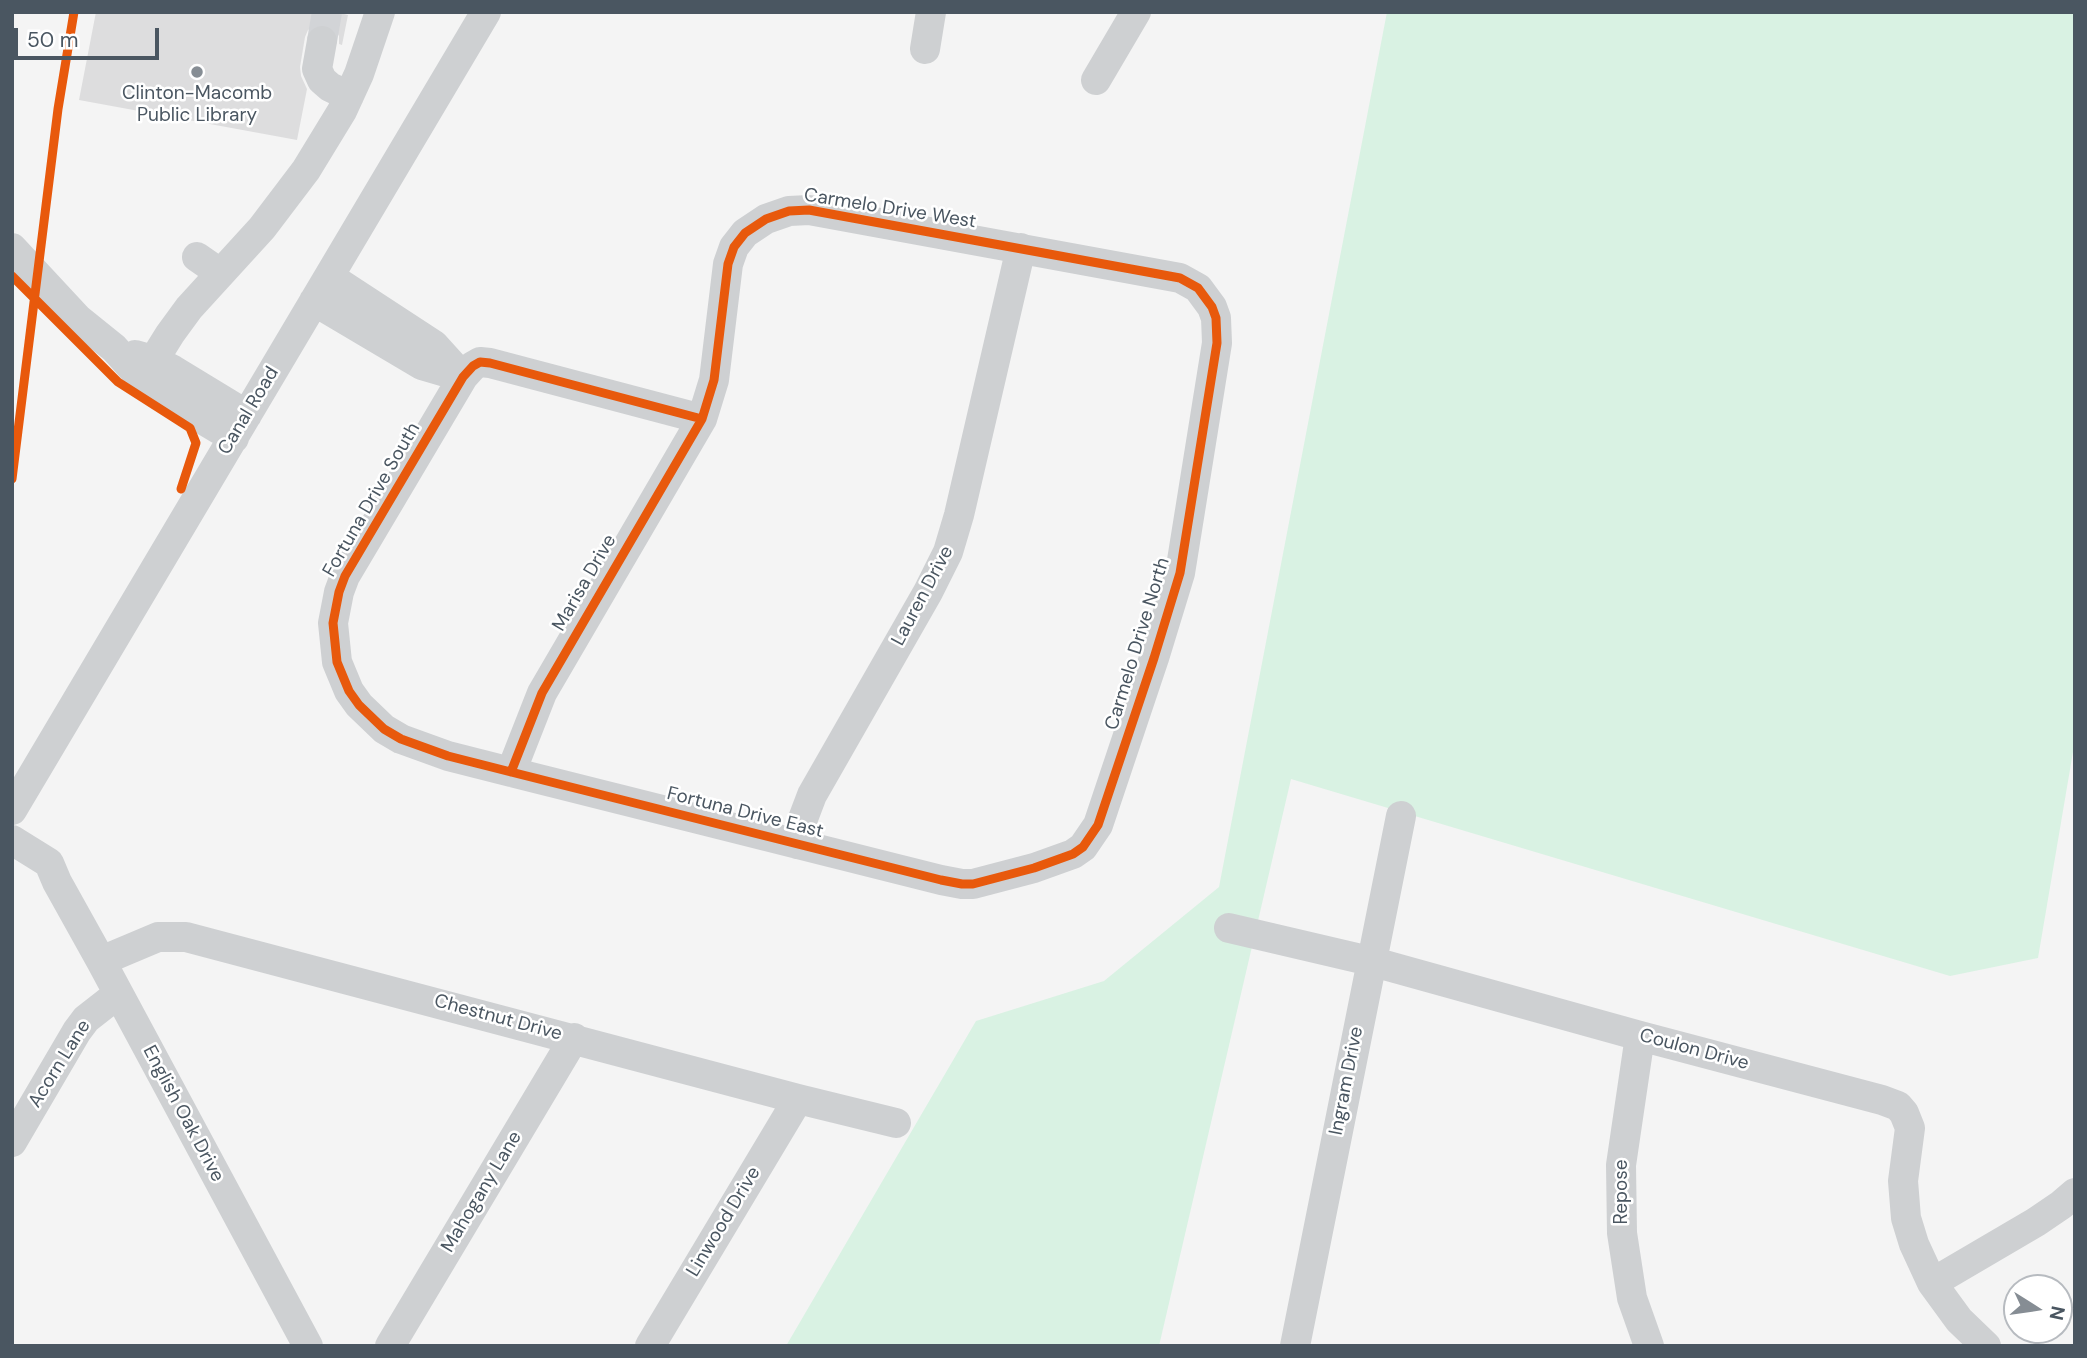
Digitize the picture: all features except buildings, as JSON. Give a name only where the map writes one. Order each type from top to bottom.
[{"type":"street","points":[[148,370],[189,308],[208,265],[262,228],[306,170],[348,96],[373,37],[380,12]]},
{"type":"street","name":"Canal Road","points":[[12,810],[486,12]]},
{"type":"street","points":[[925,49],[931,12]]},
{"type":"street","points":[[1096,80],[1136,12]]},
{"type":"street","points":[[322,41],[317,69],[322,80],[348,96]]},
{"type":"street","name":"Carmelo Drive West","points":[[702,419],[714,380],[731,254],[745,233],[766,219],[789,211],[809,210],[1180,278],[1198,288],[1212,307]]},
{"type":"street","points":[[12,248],[78,319],[114,348],[240,426]]},
{"type":"street","name":"Lauren Drive","points":[[797,844],[812,795],[948,552],[1021,248]]},
{"type":"street","points":[[322,289],[422,365],[463,377],[480,362],[490,363],[702,419]]},
{"type":"street","name":"Carmelo Drive North","points":[[1034,868],[1073,854],[1083,847],[1098,825],[1154,659],[1183,560],[1217,343],[1216,318],[1212,307]]},
{"type":"street","name":"Fortuna Drive South","points":[[448,756],[401,739],[384,729],[359,705],[349,691],[337,662],[333,623],[345,576],[463,377]]},
{"type":"street","name":"Marisa Drive","points":[[511,772],[542,693],[702,419]]},
{"type":"street","name":"Fortuna Drive East","points":[[448,756],[962,884],[973,884],[1034,868]]},
{"type":"street","name":"Ingram Drive","points":[[1295,1346],[1401,816]]},
{"type":"street","name":"English Oak Drive","points":[[12,840],[49,863],[57,883],[308,1346]]},
{"type":"street","points":[[12,864],[38,879],[57,883]]},
{"type":"street","name":"Coulon Drive","points":[[1229,928],[1370,961],[1898,1106],[1910,1128],[1903,1181],[1906,1218],[1921,1262],[1959,1320],[1986,1346]]},
{"type":"street","name":"Chestnut Drive","points":[[101,961],[158,937],[186,937],[896,1123]]},
{"type":"street","name":"Acorn Lane","points":[[12,1142],[76,1031],[86,1019],[118,994]]},
{"type":"street","name":"Repose","points":[[1640,1036],[1621,1165],[1622,1233],[1632,1298],[1649,1346]]},
{"type":"street","name":"Mahogany Lane","points":[[390,1346],[574,1038]]},
{"type":"street","name":"Linwood Drive","points":[[650,1346],[798,1099]]},
{"type":"street","points":[[1933,1283],[2036,1222],[2075,1193]]},
{"type":"green space","points":[[1387,12],[2075,12],[2075,740],[2038,958],[1950,976],[1291,779],[1159,1346],[786,1346],[976,1021],[1104,981],[1219,887]]},
{"type":"tunnel","points":[[322,41],[327,12]]},
{"type":"cycle path","points":[[12,479],[58,109],[74,12]]},
{"type":"cycle path","points":[[511,772],[542,693],[702,419],[714,380],[728,264],[734,247],[745,233],[766,219],[789,211],[809,210],[1180,278],[1198,288],[1212,307],[1216,318],[1217,343],[1180,573],[1098,825],[1083,847],[1073,854],[1034,868],[973,884],[962,884],[941,880],[511,772],[448,756],[401,739],[384,729],[359,705],[349,691],[337,662],[333,623],[339,592],[345,576],[463,377],[473,366],[480,362],[490,363],[702,419]]},
{"type":"cycle path","points":[[12,276],[118,382],[190,428],[196,443],[181,489]]},
{"type":"place","name":"Clinton-Macomb Public Library","points":[[197,72]]}]
